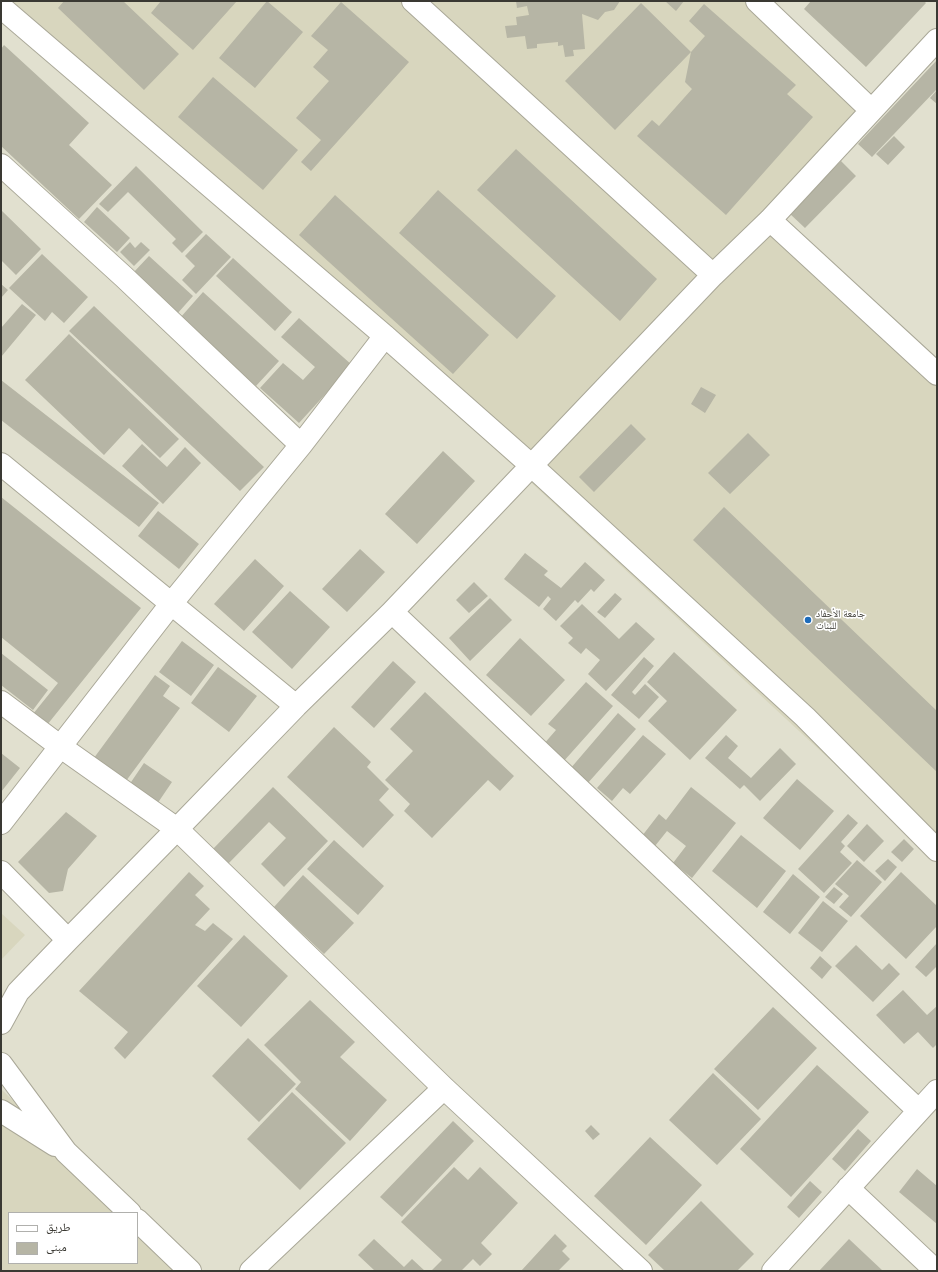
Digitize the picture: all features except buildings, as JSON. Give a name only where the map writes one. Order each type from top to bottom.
[{"type":"street","points":[[413,1],[713,275]]},
{"type":"street","points":[[757,1],[871,110]]},
{"type":"street","points":[[1,7],[385,336],[532,466],[805,717],[937,850]]},
{"type":"street","points":[[1,1023],[10,998],[296,706],[392,612],[713,275],[770,220],[937,40]]},
{"type":"street","points":[[1,165],[124,277],[301,445]]},
{"type":"street","points":[[770,220],[937,374]]},
{"type":"street","points":[[1,823],[171,604],[301,445],[385,336]]},
{"type":"street","points":[[1,464],[296,706]]},
{"type":"street","points":[[392,612],[918,1110]]},
{"type":"street","points":[[1,702],[61,747],[177,829],[444,1088],[641,1271]]},
{"type":"street","points":[[1,872],[68,940]]},
{"type":"street","points":[[1,1064],[66,1152],[129,1212]]},
{"type":"street","points":[[251,1271],[444,1088]]},
{"type":"street","points":[[773,1271],[918,1110],[937,1091]]},
{"type":"street","points":[[1,1111],[66,1152]]},
{"type":"street","points":[[848,1188],[936,1271]]},
{"type":"street","points":[[138,1221],[190,1271]]},
{"type":"shaded area","name":"جامعة الأحفاد للبنات","points":[[12,1],[756,1],[871,110],[770,220],[937,380],[937,859]]},
{"type":"shaded area","points":[[1,913],[25,935],[1,960]]},
{"type":"shaded area","points":[[1,1089],[130,1212],[8,1212],[8,1264],[138,1264],[138,1219],[192,1271],[1,1271]]},
{"type":"place","name":"جامعة الأحفاد للبنات","points":[[808,620]]}]
